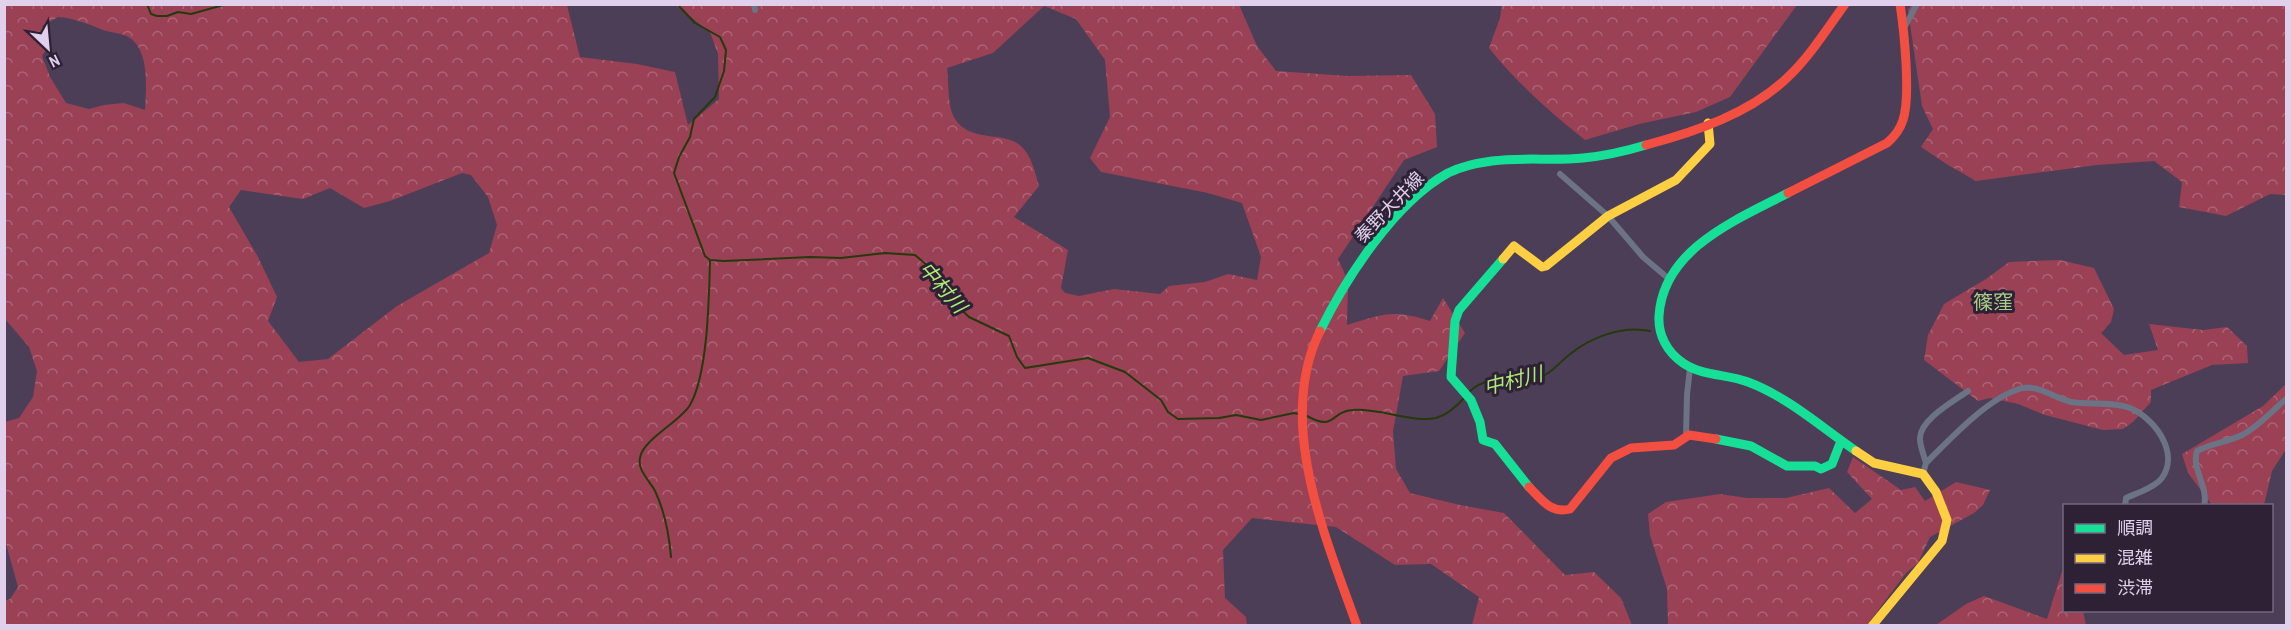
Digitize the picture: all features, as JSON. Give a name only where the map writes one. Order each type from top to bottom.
[{"type":"street","name":"秦野大井線","points":[[1357,626],[1323,529],[1309,480],[1301,427],[1308,365],[1325,317],[1352,270],[1419,194],[1437,180],[1461,168],[1505,159],[1587,158],[1615,153],[1708,123],[1749,106],[1779,86],[1802,62],[1845,4]]},
{"type":"street","points":[[1872,626],[1942,541],[1947,520],[1936,492],[1923,474],[1874,463],[1785,401],[1748,382],[1690,368],[1675,357],[1666,346],[1660,335],[1658,324],[1669,279],[1690,253],[1704,241],[1803,184],[1887,143],[1896,136],[1905,118],[1906,106],[1904,28],[1900,4]]},
{"type":"street","points":[[1904,28],[1917,4]]},
{"type":"street","points":[[1708,123],[1710,144],[1676,180],[1608,216],[1542,267],[1514,246],[1459,310],[1453,333],[1451,377],[1466,396],[1480,422],[1483,440],[1495,444],[1523,481],[1549,508],[1562,511],[1570,509],[1604,466],[1620,453],[1631,448],[1674,445],[1686,436],[1699,435],[1751,446],[1787,466],[1815,466],[1821,469],[1832,464],[1841,441]]},
{"type":"street","points":[[1560,174],[1608,216],[1643,257],[1669,279]]},
{"type":"street","points":[[1686,436],[1690,368]]},
{"type":"street","points":[[1926,463],[1996,400],[2022,388],[2044,391],[2070,402],[2128,407],[2137,412],[2162,435],[2167,456],[2162,477],[2155,484],[2126,498],[2125,504]]},
{"type":"street","points":[[1923,474],[1926,463],[1920,439],[1922,429],[1931,418],[1968,391]]},
{"type":"street","points":[[2204,504],[2206,495],[2196,464],[2197,451],[2246,433],[2286,399]]},
{"type":"green space","points":[[1241,4],[1240,7],[1257,46],[1276,71],[1348,76],[1411,75],[1435,114],[1437,147],[1404,160],[1338,259],[1348,281],[1347,325],[1388,314],[1406,315],[1430,321],[1443,298],[1465,333],[1439,371],[1403,376],[1393,431],[1396,469],[1410,493],[1504,513],[1565,575],[1594,572],[1621,598],[1632,625],[1472,625],[1479,597],[1431,564],[1395,565],[1336,527],[1252,518],[1223,550],[1225,598],[1246,617],[1247,625],[5,626],[4,601],[10,599],[18,587],[5,540],[5,422],[19,418],[33,397],[37,371],[29,347],[5,319],[5,5],[567,5],[580,57],[637,64],[675,72],[688,125],[719,99],[718,54],[710,32],[675,5]],"holes":[[[1044,6],[1076,19],[1105,60],[1110,117],[1090,158],[1101,172],[1208,193],[1242,203],[1261,257],[1257,280],[1228,274],[1205,282],[1169,286],[1160,294],[1114,289],[1079,296],[1065,293],[1061,288],[1068,250],[1014,217],[1039,186],[1028,155],[1015,142],[970,132],[962,127],[952,114],[947,68],[993,53]],[[58,17],[124,35],[136,44],[144,61],[145,110],[124,103],[89,109],[66,103],[50,77],[42,56],[50,44],[42,26]],[[462,173],[471,175],[488,197],[497,225],[489,253],[397,306],[328,359],[299,362],[268,321],[277,297],[258,257],[229,207],[241,190],[303,199],[330,188],[364,208],[390,201]]]},
{"type":"green space","points":[[1502,4],[1797,5],[1730,97],[1696,112],[1639,124],[1585,140],[1534,97],[1489,48],[1500,18]]},
{"type":"green space","points":[[1912,4],[2286,5],[2286,195],[2270,194],[2226,216],[2179,207],[2182,182],[2154,161],[2097,165],[1976,181],[1921,147],[1933,129],[1922,106],[1908,10]]},
{"type":"green space","points":[[2060,260],[2094,268],[2114,309],[2111,322],[2101,333],[2124,355],[2158,350],[2149,324],[2203,330],[2227,327],[2247,346],[2248,363],[2212,365],[2151,390],[2151,402],[2133,422],[2123,429],[2103,430],[2045,415],[2018,404],[1990,398],[1978,401],[1924,360],[1928,335],[1944,304],[2009,262]]},
{"type":"green space","points":[[2286,384],[2286,449],[2272,471],[2264,504],[2211,504],[2188,473],[2182,454],[2263,406]]},
{"type":"green space","points":[[1853,457],[1901,490],[1915,487],[1925,501],[1956,482],[1990,490],[1983,505],[1974,513],[1930,537],[1918,563],[1906,573],[1867,625],[1668,625],[1667,589],[1650,535],[1648,514],[1666,502],[1720,494],[1747,498],[1786,498],[1829,488],[1855,513],[1872,499],[1847,472]]},
{"type":"green space","points":[[2063,568],[2063,612],[2083,612],[2086,625],[1936,625],[1966,604],[1984,596],[2047,619]]},
{"type":"waterway","name":"中村川","points":[[147,4],[151,14],[157,16],[167,16],[178,12],[191,14],[227,4]]},
{"type":"waterway","name":"中村川","points":[[677,4],[695,23],[720,37],[726,50],[724,71],[715,97],[694,119],[690,137],[679,157],[674,173],[705,256],[710,260],[841,258],[885,253],[915,255],[928,266],[947,296],[969,317],[1009,336],[1017,357],[1025,368],[1088,358],[1125,372],[1161,400],[1168,412],[1178,419],[1219,418],[1236,415],[1261,420],[1299,414]]},
{"type":"waterway","points":[[671,557],[668,531],[661,507],[655,491],[640,467],[640,458],[648,444],[685,411],[696,391],[704,355],[710,260]]},
{"type":"waterway","name":"中村川","points":[[1469,392],[1493,380],[1543,376],[1577,349],[1606,334],[1628,330],[1650,331]]},
{"type":"waterway","name":"中村川","points":[[1307,416],[1323,422],[1346,411],[1363,410],[1417,419],[1436,418],[1455,407],[1465,397]]},
{"type":"traffic: fast","points":[[1320,331],[1358,265],[1391,222],[1409,202],[1448,173],[1459,168],[1492,161],[1583,158],[1646,145]]},
{"type":"traffic: fast","points":[[1788,193],[1725,226],[1688,255],[1674,272],[1664,293],[1659,316],[1660,330],[1668,348],[1683,363],[1706,373],[1740,379],[1763,388],[1791,404],[1856,451]]},
{"type":"traffic: fast","points":[[1503,259],[1459,310],[1455,321],[1451,377],[1471,400],[1480,422],[1483,440],[1495,444],[1529,487]]},
{"type":"traffic: fast","points":[[1716,439],[1751,446],[1787,466],[1815,466],[1821,469],[1832,464],[1841,441]]},
{"type":"traffic: slow","points":[[1503,259],[1514,246],[1542,267],[1546,266],[1608,216],[1676,180],[1710,144],[1708,123]]},
{"type":"traffic: slow","points":[[1856,451],[1874,463],[1923,474],[1936,492],[1947,520],[1942,541],[1872,626]]},
{"type":"traffic: jam","points":[[1646,145],[1721,120],[1773,90],[1804,60],[1845,4]]},
{"type":"traffic: jam","points":[[1788,193],[1887,143],[1898,130],[1905,109],[1907,80],[1900,4]]},
{"type":"traffic: jam","points":[[1320,331],[1307,366],[1302,403],[1304,441],[1310,480],[1320,518],[1357,626]]},
{"type":"traffic: jam","points":[[1529,487],[1552,508],[1570,509],[1611,458],[1631,448],[1674,445],[1689,435],[1716,439]]},
{"type":"district","name":"篠窪","points":[[1993,301]]}]
